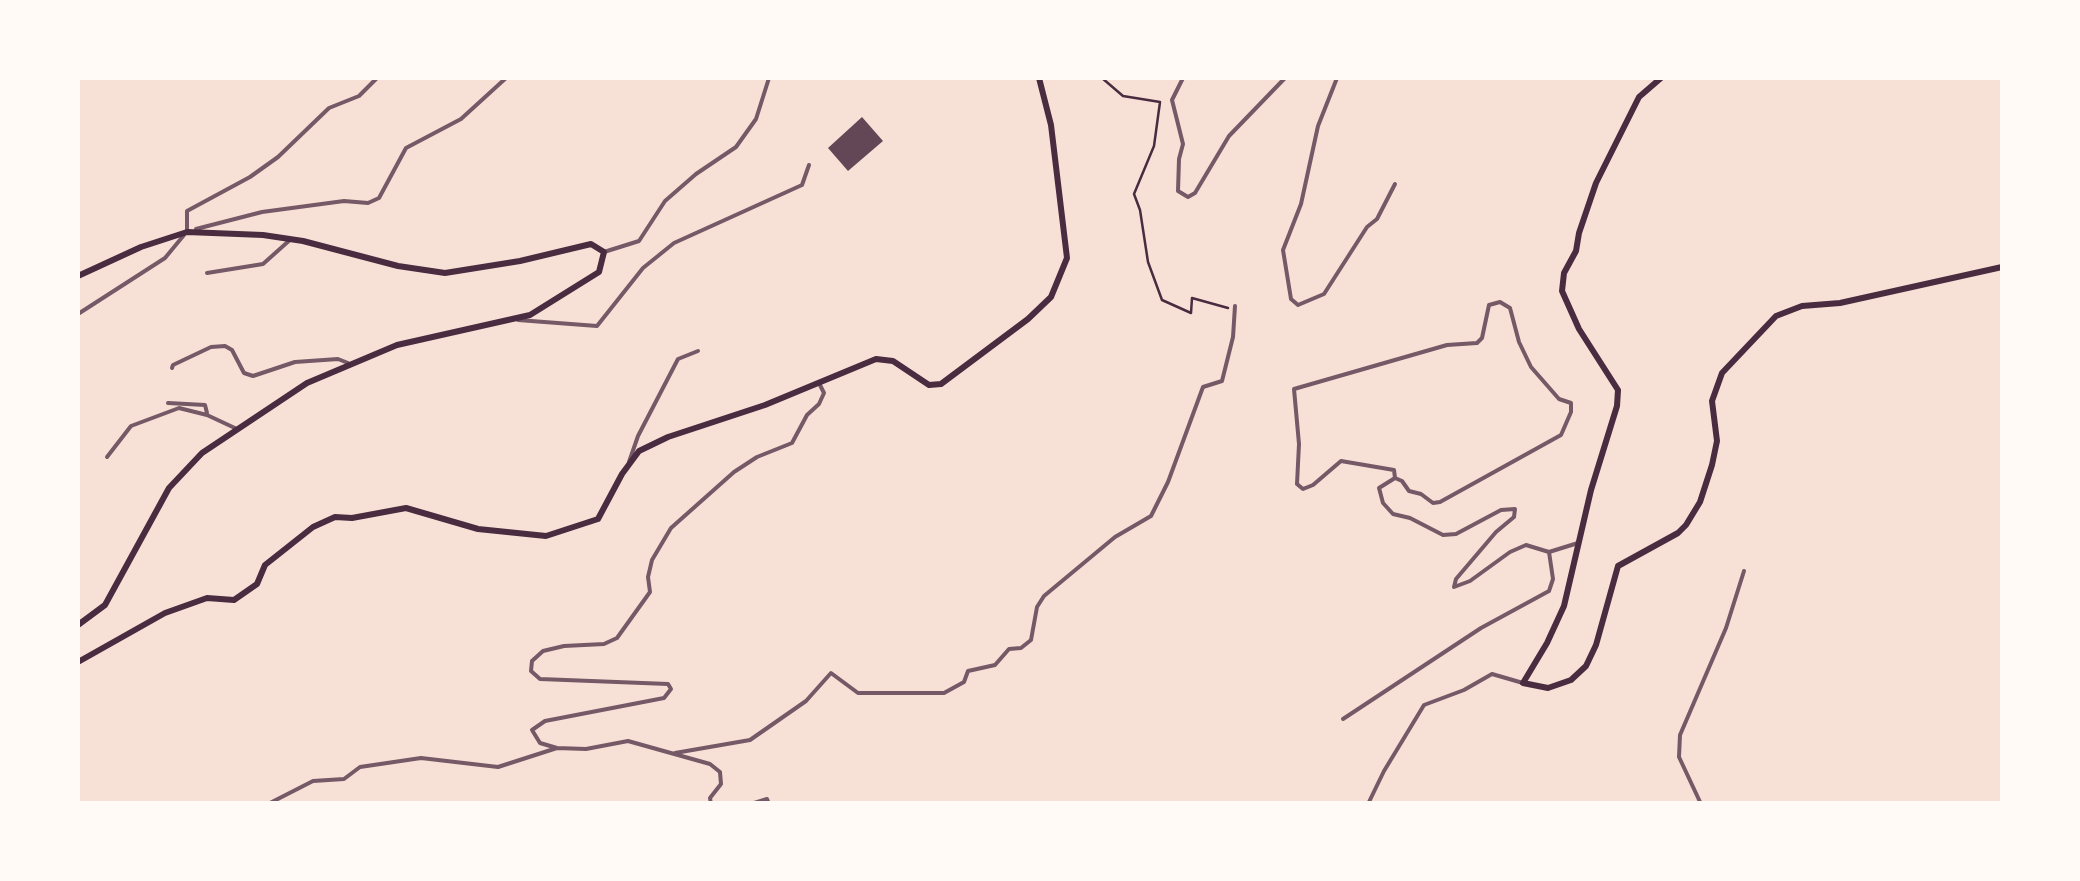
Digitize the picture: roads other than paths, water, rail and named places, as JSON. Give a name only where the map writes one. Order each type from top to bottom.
[{"type":"main road","points":[[78,662],[165,613],[207,598],[234,600],[257,584],[265,565],[313,526],[335,517],[352,518],[406,508],[478,529],[546,536],[598,519],[638,452],[668,437],[876,359],[893,361],[929,385],[941,384],[1051,297],[1067,258],[1050,125],[1039,78]]},
{"type":"main road","points":[[1661,78],[1639,97],[1596,183],[1576,252],[1564,273],[1562,291],[1578,329],[1618,390],[1618,406],[1591,490],[1564,606],[1548,643],[1523,683],[1548,688],[1570,680],[1586,666],[1596,645],[1618,566],[1686,525],[1700,502],[1712,466],[1717,441],[1712,400],[1722,373],[1776,316],[1802,306],[1840,303],[2002,267]]},
{"type":"main road","points":[[78,276],[141,247],[187,232],[238,232],[290,239],[445,274],[591,244],[604,252],[599,272],[530,315],[397,345],[308,383],[202,452],[169,488],[106,606],[78,625]]},
{"type":"street","points":[[187,232],[187,210],[250,177],[278,157],[329,108],[359,96],[377,78]]},
{"type":"street","points":[[78,314],[166,258],[187,232],[262,212],[344,201],[368,203],[379,198],[406,148],[461,120],[506,78]]},
{"type":"street","points":[[604,252],[638,240],[665,201],[736,146],[756,119],[769,78]]},
{"type":"street","points":[[1183,78],[1172,100],[1182,144],[1178,191],[1188,197],[1195,193],[1228,136],[1285,78]]},
{"type":"street","points":[[1337,78],[1318,126],[1301,204],[1283,250],[1291,299],[1298,305],[1324,294],[1366,227],[1377,219],[1395,184]]},
{"type":"street","points":[[503,319],[597,326],[643,268],[674,243],[802,186],[809,165]]},
{"type":"street","points":[[207,273],[262,264],[290,239]]},
{"type":"street","points":[[1500,302],[1510,308],[1519,342],[1532,367],[1559,398],[1571,403],[1572,412],[1561,435],[1440,502],[1433,503],[1409,491],[1395,478],[1394,470],[1341,461],[1313,485],[1303,489],[1297,484],[1299,444],[1294,389],[1448,345],[1476,343],[1482,338],[1490,305],[1500,302]]},
{"type":"street","points":[[670,753],[750,740],[806,701],[832,672],[858,693],[944,693],[964,682],[968,672],[995,665],[1008,649],[1021,648],[1031,640],[1037,606],[1044,596],[1115,537],[1151,516],[1168,482],[1203,387],[1222,381],[1233,337],[1234,308]]},
{"type":"street","points":[[172,368],[211,347],[225,346],[232,350],[244,373],[253,376],[295,362],[338,359],[352,364]]},
{"type":"street","points":[[628,466],[638,436],[678,359],[698,351]]},
{"type":"street","points":[[711,804],[710,798],[721,784],[720,772],[710,764],[628,742],[586,749],[557,748],[540,744],[532,730],[544,722],[664,698],[671,689],[668,684],[540,679],[530,671],[532,662],[544,651],[604,644],[617,638],[650,592],[648,577],[656,549],[671,528],[734,472],[756,457],[792,443],[824,394],[819,383]]},
{"type":"street","points":[[168,403],[205,405],[207,415]]},
{"type":"street","points":[[107,457],[131,426],[180,408],[237,429]]},
{"type":"street","points":[[1395,478],[1379,488],[1393,514],[1443,535],[1456,534],[1502,510],[1515,509],[1514,517],[1456,579],[1454,586],[1470,581],[1510,552],[1526,546],[1549,552],[1579,542]]},
{"type":"street","points":[[1342,719],[1481,628],[1549,591],[1553,580],[1549,552]]},
{"type":"street","points":[[1701,804],[1678,757],[1680,735],[1726,628],[1744,571]]},
{"type":"street","points":[[1368,804],[1424,705],[1492,674],[1523,683]]},
{"type":"street","points":[[268,804],[312,781],[344,779],[360,767],[421,758],[498,767],[557,748]]},
{"type":"street","points":[[751,804],[767,798],[769,804]]}]
